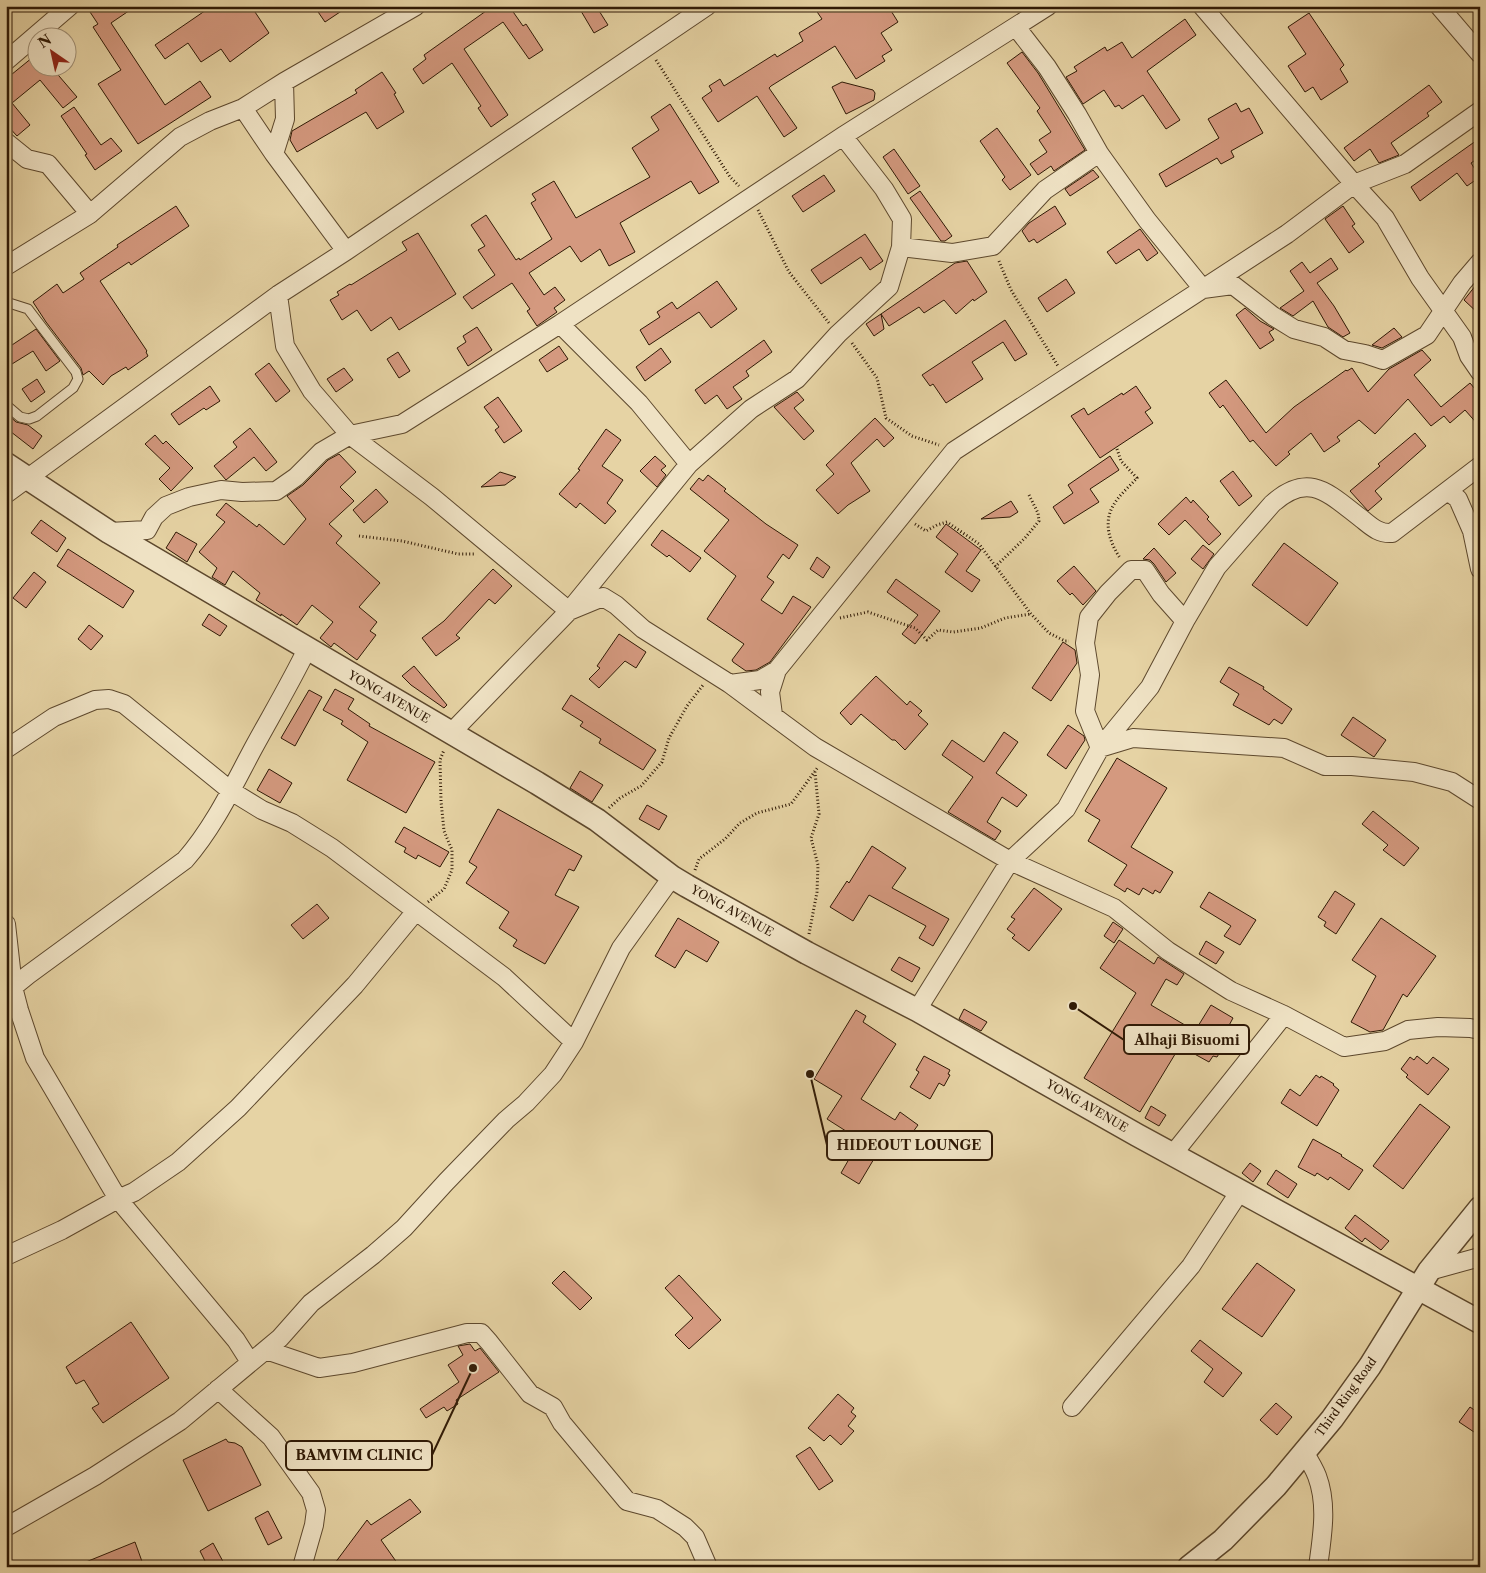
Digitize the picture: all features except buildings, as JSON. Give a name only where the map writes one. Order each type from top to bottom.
[{"type":"street","points":[[6,61],[70,6]]},
{"type":"street","points":[[6,266],[90,214],[180,137],[210,121],[244,108],[284,82],[416,6]]},
{"type":"street","points":[[6,494],[278,295],[708,6]]},
{"type":"street","points":[[109,532],[147,530],[154,517],[166,506],[189,497],[220,490],[242,492],[276,491],[296,477],[321,452],[350,436],[402,424],[560,324],[843,136],[1048,6]]},
{"type":"street","points":[[1202,6],[1385,218],[1420,278],[1462,337],[1469,356],[1480,372]]},
{"type":"street","points":[[1439,6],[1480,54]]},
{"type":"street","points":[[1016,27],[1047,67],[1099,153],[1147,220],[1203,289]]},
{"type":"street","points":[[274,154],[284,118],[284,82]]},
{"type":"street","points":[[244,108],[274,154],[346,251]]},
{"type":"street","points":[[730,684],[760,680],[777,670],[954,451],[1287,234],[1354,184],[1405,164],[1480,111]]},
{"type":"street","points":[[451,733],[568,611],[690,464],[751,409],[797,380],[838,334],[889,287],[901,247],[902,219],[884,189],[843,136]]},
{"type":"street","points":[[6,142],[27,159],[48,164],[90,214]]},
{"type":"street","points":[[901,247],[952,253],[993,246],[1045,190],[1099,153]]},
{"type":"street","points":[[1203,289],[1233,285],[1273,316],[1294,329],[1324,337],[1344,350],[1383,360],[1427,336],[1462,283],[1480,262]]},
{"type":"street","points":[[278,295],[285,346],[312,392],[350,436],[432,497],[568,611]]},
{"type":"street","points":[[560,324],[639,403],[690,464]]},
{"type":"street","name":"YONG AVENUE","points":[[6,464],[109,532],[597,820],[679,882],[807,954],[916,1010],[1240,1191],[1423,1279],[1480,1322]]},
{"type":"street","points":[[916,1010],[1010,861],[1066,809],[1100,748],[1150,687],[1185,621],[1217,567],[1272,504],[1281,496],[1303,486],[1318,488],[1377,530],[1384,534],[1392,533],[1480,466]]},
{"type":"street","points":[[1448,491],[1458,499],[1472,531],[1480,568]]},
{"type":"street","points":[[1100,748],[1085,711],[1090,675],[1085,642],[1089,617],[1108,593],[1131,570],[1145,570],[1161,594],[1185,621]]},
{"type":"street","points":[[568,611],[602,596],[616,605],[643,629],[730,684],[815,747],[1010,861],[1114,908],[1168,952],[1231,992],[1284,1015],[1344,1047],[1385,1041],[1408,1030],[1438,1028],[1470,1028],[1480,1030]]},
{"type":"street","points":[[10,990],[185,860],[205,834],[231,791],[288,688],[307,649]]},
{"type":"street","points":[[773,715],[770,692],[777,670]]},
{"type":"street","points":[[6,749],[54,717],[95,700],[109,699],[124,704],[231,791],[262,810],[292,823],[332,848],[416,911],[504,978],[574,1042]]},
{"type":"street","points":[[1100,748],[1133,738],[1284,748],[1325,766],[1352,766],[1424,774],[1452,782],[1480,800]]},
{"type":"street","points":[[6,1527],[95,1476],[180,1421],[280,1338],[311,1303],[404,1228],[452,1175],[553,1074],[574,1042],[621,948],[679,882]]},
{"type":"street","points":[[6,1256],[62,1230],[142,1187],[178,1162],[238,1108],[355,985],[416,911]]},
{"type":"street","points":[[6,924],[10,990],[19,1010],[35,1058],[118,1199],[236,1340],[250,1362]]},
{"type":"street","points":[[1173,1154],[1284,1015]]},
{"type":"street","points":[[1072,1407],[1191,1266],[1240,1191]]},
{"type":"street","name":"Third Ring Road","points":[[1189,1567],[1224,1540],[1276,1486],[1332,1419],[1370,1366],[1423,1279],[1480,1208]]},
{"type":"street","points":[[1423,1279],[1480,1257]]},
{"type":"street","points":[[266,1350],[319,1368],[353,1363],[467,1333],[481,1333],[530,1394],[553,1407],[562,1423],[627,1501],[657,1509],[685,1527],[695,1536],[708,1567]]},
{"type":"street","points":[[218,1389],[271,1437],[310,1493],[316,1510],[314,1525],[302,1567]]},
{"type":"street","points":[[1304,1452],[1317,1477],[1322,1502],[1323,1527],[1318,1567]]},
{"type":"lane","points":[[6,302],[28,309],[76,372],[78,379],[73,388],[37,416],[29,419],[20,417],[6,406]]},
{"type":"path","points":[[648,48],[730,177],[751,198],[789,272],[838,334],[851,342],[876,378],[886,418],[912,436],[954,451]]},
{"type":"path","points":[[993,246],[1011,290],[1057,365],[1071,375]]},
{"type":"path","points":[[1118,449],[1120,461],[1137,478],[1112,506],[1107,526],[1109,536],[1119,557],[1131,570]]},
{"type":"path","points":[[995,567],[1025,538],[1038,521],[1038,513],[1029,494]]},
{"type":"path","points":[[904,514],[926,531],[947,522],[979,544],[1031,614],[1049,633],[1065,641],[1085,642]]},
{"type":"path","points":[[359,536],[402,541],[458,554],[501,555]]},
{"type":"path","points":[[818,620],[844,618],[868,612],[915,628],[927,640],[938,630],[953,632],[981,628],[1004,618],[1031,614]]},
{"type":"path","points":[[597,820],[620,798],[641,786],[662,762],[669,738],[687,706],[712,672]]},
{"type":"path","points":[[416,911],[444,889],[452,870],[452,850],[444,831],[440,760],[451,733]]},
{"type":"path","points":[[679,882],[699,859],[725,839],[740,823],[758,813],[791,804],[820,764],[815,747]]},
{"type":"path","points":[[807,954],[817,892],[818,865],[811,838],[819,814],[815,771]]},
{"type":"place","name":"Alhaji Bisuomi","points":[[1073,1006]]},
{"type":"place","name":"HIDEOUT LOUNGE","points":[[810,1074]]},
{"type":"place","name":"BAMVIM CLINIC","points":[[473,1368]]}]
